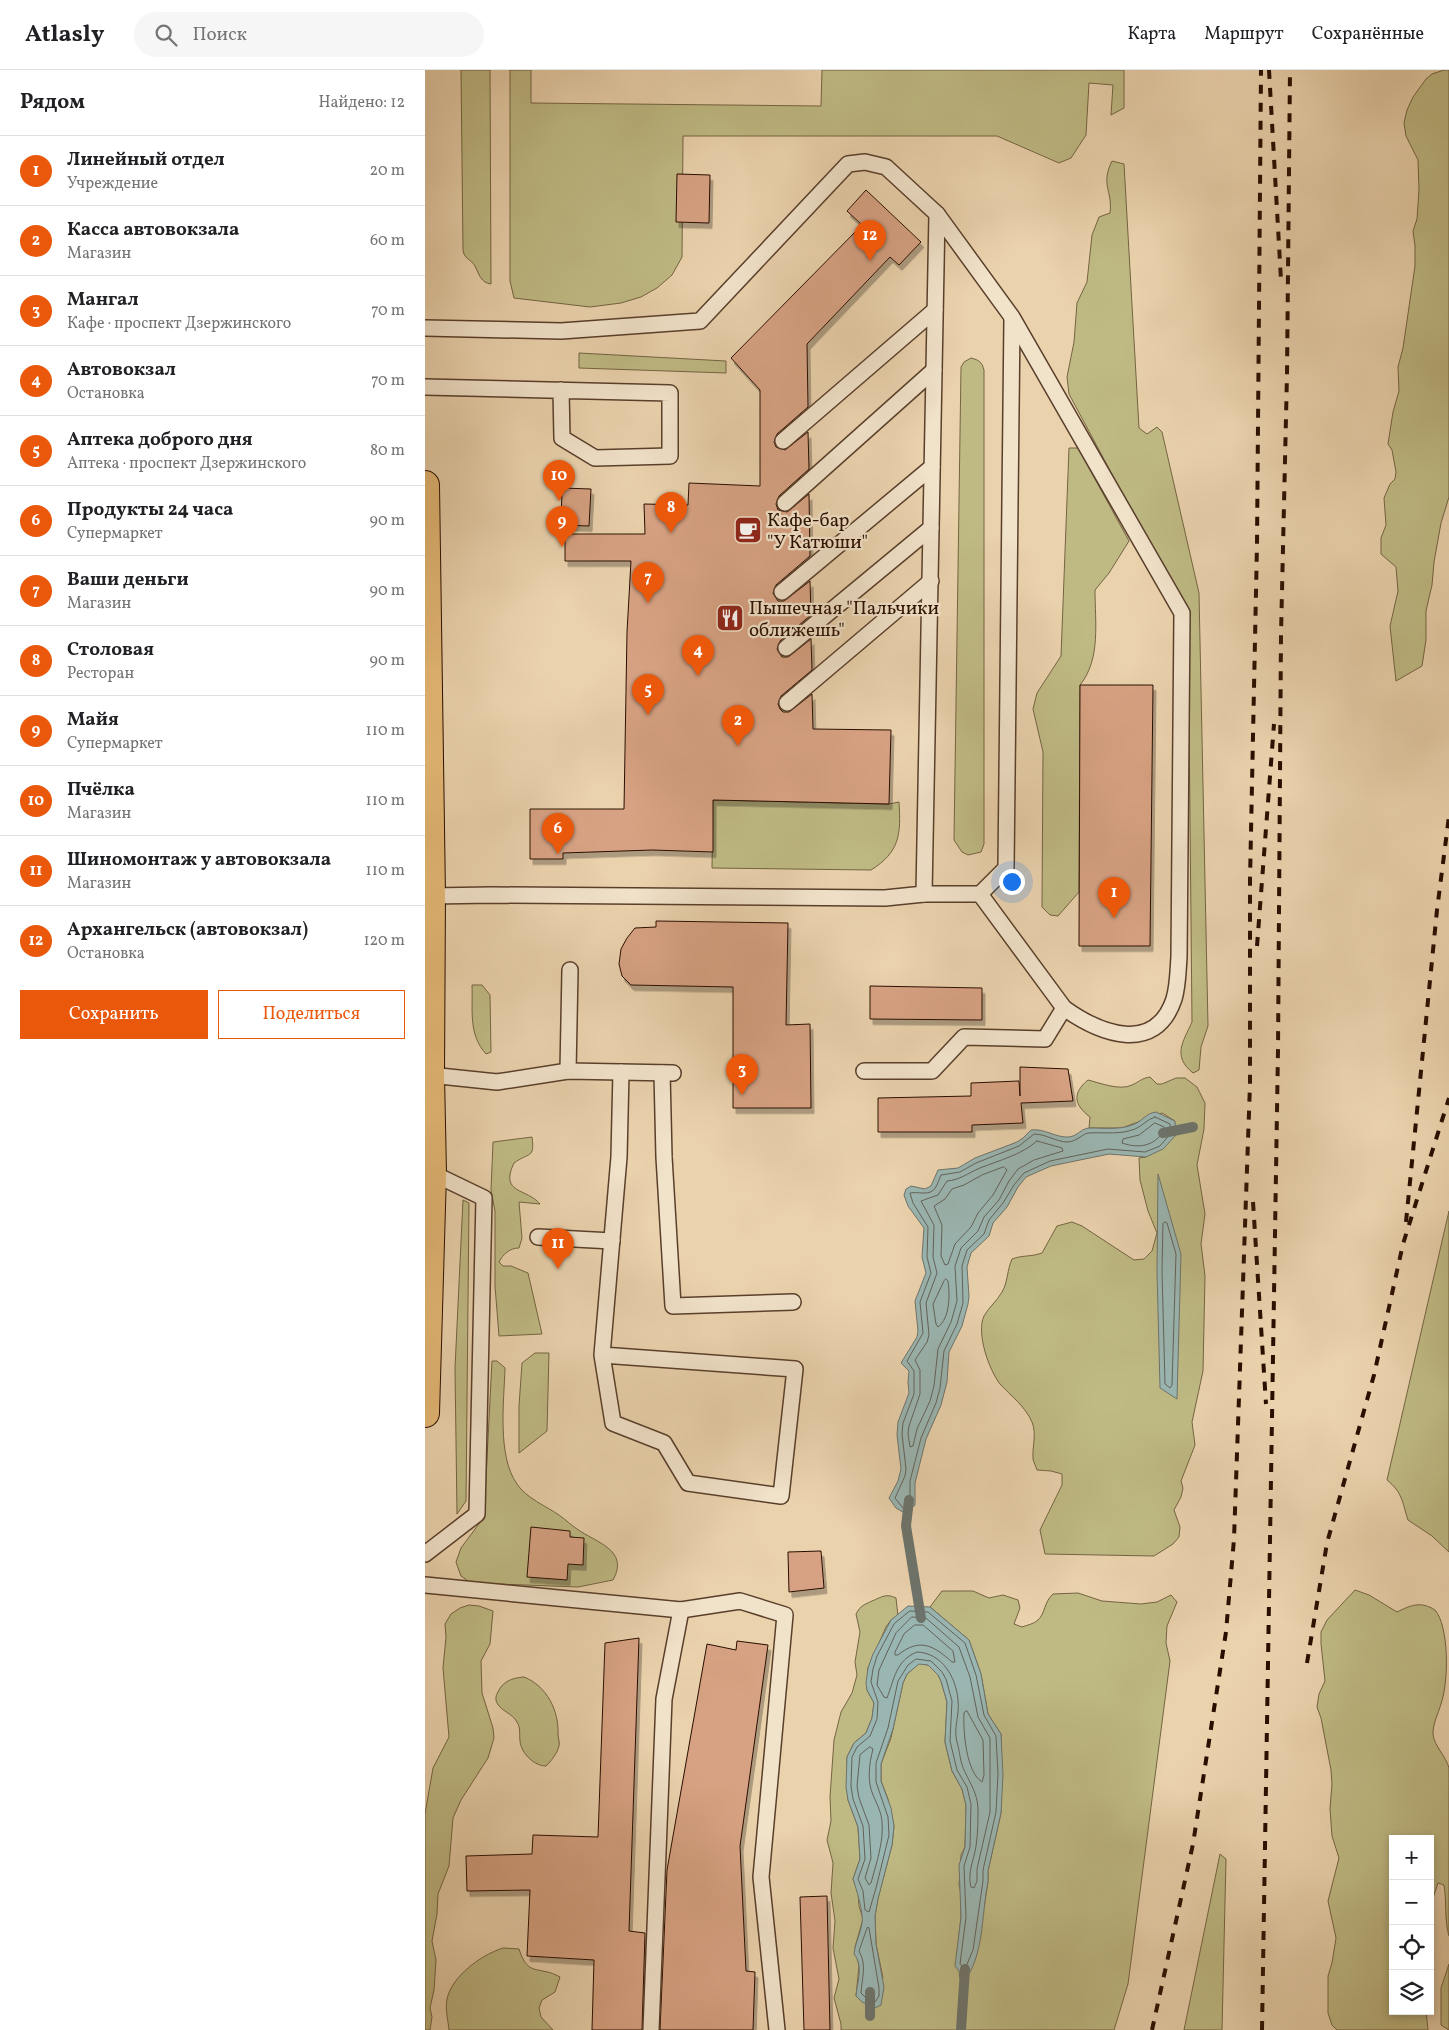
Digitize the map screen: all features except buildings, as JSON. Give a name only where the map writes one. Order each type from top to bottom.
[{"type":"main road","points":[[425,485],[426,672],[431,896],[430,1075],[432,1173],[425,1413]]},
{"type":"lane","points":[[425,328],[561,331],[699,321],[848,164],[865,162],[887,167],[937,214],[1013,316],[1182,613],[1179,957],[1174,999],[1157,1027],[1134,1036],[1111,1032],[1083,1021],[1064,1008],[980,894]]},
{"type":"lane","points":[[924,894],[937,214]]},
{"type":"lane","points":[[783,441],[935,310]]},
{"type":"lane","points":[[431,896],[885,898],[924,894],[980,894],[1006,868],[1013,316]]},
{"type":"lane","points":[[785,502],[934,370]]},
{"type":"lane","points":[[425,387],[561,390],[670,393],[670,456],[595,458],[562,438],[561,390]]},
{"type":"lane","points":[[782,592],[932,467]]},
{"type":"lane","points":[[786,648],[931,528]]},
{"type":"lane","points":[[787,703],[931,581]]},
{"type":"lane","points":[[568,1071],[570,970]]},
{"type":"lane","points":[[864,1071],[932,1071],[964,1037],[1045,1039],[1064,1008]]},
{"type":"lane","points":[[430,1075],[497,1082],[568,1071],[668,1073],[664,1157],[673,1306],[793,1302]]},
{"type":"lane","points":[[602,1355],[795,1369],[781,1496],[688,1483],[664,1443],[613,1423],[602,1355],[619,1157],[621,1072]]},
{"type":"lane","points":[[425,1554],[477,1514],[484,1198],[432,1173]]},
{"type":"lane","points":[[538,1237],[612,1241]]},
{"type":"lane","points":[[425,1585],[681,1610],[739,1601],[785,1615],[761,1877],[777,2030]]},
{"type":"lane","points":[[651,2030],[664,1698],[681,1610]]},
{"type":"shaded area","points":[[461,70],[490,70],[491,284],[483,280],[463,250]]},
{"type":"shaded area","points":[[510,70],[531,70],[531,103],[821,106],[822,70],[1124,70],[1124,108],[1111,115],[1113,85],[1089,83],[1086,135],[1071,158],[1059,163],[997,136],[683,136],[682,257],[672,275],[657,288],[641,297],[621,303],[590,307],[514,298],[510,281]]},
{"type":"shaded area","points":[[1449,70],[1449,497],[1441,523],[1432,585],[1426,611],[1426,640],[1422,666],[1396,681],[1390,626],[1398,591],[1396,567],[1381,554],[1381,538],[1386,525],[1384,498],[1390,484],[1395,479],[1396,472],[1392,450],[1388,444],[1393,412],[1399,391],[1398,367],[1403,348],[1415,266],[1413,231],[1417,219],[1419,190],[1418,160],[1406,136],[1404,123],[1413,97],[1426,79],[1432,74]]},
{"type":"shaded area","points":[[1112,161],[1124,164],[1139,428],[1147,434],[1157,427],[1162,432],[1199,593],[1208,1026],[1201,1047],[1199,1070],[1193,1073],[1183,1061],[1181,1055],[1183,1042],[1192,1022],[1188,616],[1069,394],[1067,377],[1074,342],[1077,303],[1087,282],[1092,235],[1099,217],[1110,213],[1107,176]]},
{"type":"shaded area","points":[[579,353],[726,361],[726,373],[579,368]]},
{"type":"shaded area","points":[[971,358],[980,362],[984,370],[984,844],[981,852],[968,855],[962,852],[954,840],[961,367],[964,362]]},
{"type":"shaded area","points":[[1069,448],[1078,448],[1129,541],[1109,573],[1095,590],[1096,627],[1094,652],[1087,675],[1080,685],[1079,892],[1058,916],[1050,915],[1042,907],[1043,752],[1033,709],[1037,693],[1061,656]]},
{"type":"shaded area","points":[[713,800],[889,804],[899,802],[899,833],[897,841],[888,856],[871,870],[712,868]]},
{"type":"shaded area","points":[[472,985],[482,985],[490,995],[491,1052],[486,1054],[476,1038],[474,1030]]},
{"type":"shaded area","points":[[1150,1077],[1157,1084],[1162,1084],[1176,1078],[1185,1078],[1197,1087],[1205,1103],[1204,1129],[1197,1165],[1205,1214],[1201,1244],[1205,1276],[1203,1371],[1192,1422],[1195,1445],[1181,1481],[1183,1488],[1181,1497],[1174,1510],[1180,1527],[1179,1537],[1173,1544],[1154,1556],[1045,1554],[1040,1530],[1062,1485],[1062,1474],[1037,1470],[1033,1459],[1034,1436],[1032,1422],[1022,1406],[996,1378],[985,1351],[982,1323],[984,1316],[1004,1288],[1012,1259],[1042,1253],[1057,1226],[1072,1222],[1082,1226],[1134,1260],[1144,1259],[1152,1251],[1157,1233],[1148,1211],[1140,1180],[1139,1158],[1146,1157],[1175,1121],[1162,1113],[1122,1128],[1089,1128],[1090,1117],[1081,1108],[1077,1099],[1079,1090],[1088,1080],[1110,1086],[1127,1087]]},
{"type":"shaded area","points":[[532,1137],[532,1152],[514,1163],[510,1173],[510,1180],[517,1189],[540,1204],[519,1202],[522,1238],[519,1248],[507,1252],[499,1262],[503,1266],[511,1266],[528,1273],[542,1334],[499,1336],[495,1286],[495,1211],[491,1190],[493,1142]]},
{"type":"shaded area","points":[[463,1200],[469,1203],[466,1501],[457,1514],[455,1368]]},
{"type":"shaded area","points":[[1449,1211],[1449,1552],[1432,1536],[1408,1520],[1399,1494],[1387,1480]]},
{"type":"shaded area","points":[[535,1353],[549,1353],[547,1431],[519,1453],[519,1406],[522,1363]]},
{"type":"shaded area","points":[[492,1361],[497,1361],[505,1368],[504,1444],[511,1472],[517,1484],[531,1498],[601,1543],[614,1554],[617,1561],[617,1570],[613,1580],[578,1587],[471,1583],[461,1576],[456,1562],[461,1548],[484,1517]]},
{"type":"shaded area","points":[[1355,1590],[1369,1595],[1397,1612],[1416,1605],[1430,1607],[1435,1610],[1440,1618],[1443,1628],[1446,1654],[1444,1694],[1433,1734],[1435,1743],[1449,1768],[1449,1936],[1444,1885],[1438,1883],[1434,1895],[1434,1835],[1389,1835],[1389,2015],[1426,2015],[1428,2030],[1337,2030],[1332,2025],[1328,2013],[1328,1976],[1336,1938],[1328,1901],[1339,1858],[1332,1836],[1330,1809],[1331,1770],[1321,1718],[1317,1707],[1319,1694],[1325,1681],[1321,1632],[1327,1620]]},
{"type":"shaded area","points":[[942,1591],[973,1591],[989,1598],[1003,1595],[1018,1600],[1020,1608],[1014,1624],[1022,1627],[1038,1620],[1053,1594],[1078,1593],[1102,1601],[1141,1604],[1157,1602],[1171,1595],[1177,1602],[1167,1626],[1166,1643],[1170,1661],[1128,1984],[1114,2030],[841,2030],[834,1998],[839,1979],[833,1948],[835,1921],[831,1893],[833,1863],[827,1840],[831,1821],[830,1797],[834,1740],[841,1712],[852,1693],[857,1675],[855,1662],[860,1632],[856,1614],[863,1606],[884,1596],[896,1598],[898,1616],[891,1620],[886,1627],[868,1668],[867,1690],[874,1703],[872,1718],[866,1733],[854,1743],[847,1757],[848,1800],[858,1827],[860,1859],[853,1879],[858,1892],[859,1906],[863,1919],[855,1947],[859,1966],[856,1996],[883,1978],[876,1944],[875,1916],[892,1845],[894,1826],[888,1799],[881,1781],[881,1764],[891,1738],[903,1683],[907,1674],[919,1663],[928,1665],[941,1681],[947,1702],[945,1742],[952,1771],[962,1789],[966,1805],[965,1847],[961,1855],[959,1885],[961,1917],[957,1953],[960,1978],[977,1951],[988,1871],[1001,1813],[1001,1734],[988,1714],[981,1674],[969,1640],[930,1607]]},
{"type":"shaded area","points":[[469,1605],[493,1611],[490,1644],[481,1661],[482,1693],[493,1728],[494,1738],[488,1758],[461,1800],[453,1818],[449,1866],[438,1894],[437,1914],[432,1941],[436,1960],[434,1990],[430,2008],[432,2017],[430,2030],[425,2030],[425,1814],[433,1768],[449,1737],[443,1668],[446,1637],[445,1624],[451,1614]]},
{"type":"shaded area","points":[[524,1677],[539,1686],[554,1708],[558,1725],[559,1746],[552,1760],[546,1766],[537,1764],[529,1758],[521,1746],[517,1722],[496,1702],[497,1693],[505,1683],[512,1679]]},
{"type":"shaded area","points":[[1220,1854],[1226,1859],[1222,2030],[1184,2030]]},
{"type":"shaded area","points":[[503,1948],[519,1949],[522,1958],[530,1967],[560,1977],[555,1992],[542,2000],[539,2008],[541,2017],[553,2030],[449,2030],[446,2003],[455,1982],[477,1961]]},
{"type":"shaded area","points":[[1449,1964],[1449,2030],[1441,2025],[1441,1988]]},
{"type":"water","points":[[1156,1112],[1175,1121],[1176,1135],[1163,1149],[1146,1157],[1109,1154],[1051,1166],[1026,1177],[1007,1207],[993,1223],[989,1236],[971,1253],[967,1267],[968,1304],[962,1326],[949,1352],[947,1382],[941,1405],[926,1439],[915,1483],[915,1505],[906,1514],[896,1508],[889,1498],[898,1481],[901,1469],[897,1435],[898,1422],[909,1393],[909,1371],[901,1363],[917,1337],[915,1301],[926,1273],[922,1257],[924,1228],[908,1206],[904,1195],[906,1189],[911,1186],[925,1189],[931,1186],[938,1170],[958,1168],[975,1158],[1017,1142],[1031,1130],[1041,1130],[1069,1137],[1087,1128],[1127,1127]]},
{"type":"water","points":[[1158,1174],[1181,1254],[1177,1399],[1160,1388],[1157,1271]]},
{"type":"water","points":[[908,1606],[930,1607],[969,1640],[981,1674],[988,1714],[1001,1734],[1003,1775],[1001,1813],[988,1871],[978,1949],[975,1961],[962,1984],[959,1971],[955,1966],[961,1917],[959,1865],[965,1847],[966,1805],[962,1789],[952,1771],[945,1742],[947,1702],[941,1681],[928,1665],[919,1664],[907,1674],[903,1683],[893,1729],[881,1764],[881,1781],[891,1808],[894,1826],[892,1845],[875,1916],[876,1944],[884,1987],[881,2005],[875,2008],[862,2002],[856,1996],[859,1964],[854,1954],[861,1927],[862,1914],[853,1879],[860,1859],[858,1827],[848,1800],[846,1787],[847,1757],[854,1743],[866,1733],[872,1718],[874,1703],[867,1690],[866,1683],[868,1668],[873,1654],[891,1620]]},
{"type":"waterway","points":[[1163,1133],[1193,1127]]},
{"type":"waterway","points":[[909,1500],[906,1526],[921,1618]]},
{"type":"waterway","points":[[961,2030],[965,1969]]},
{"type":"waterway","points":[[870,1992],[870,2016]]},
{"type":"railway","points":[[1152,2030],[1193,1844],[1226,1632],[1234,1539],[1250,1084],[1250,880],[1257,544],[1261,70]]},
{"type":"railway","points":[[1269,70],[1281,280]]},
{"type":"railway","points":[[1262,2030],[1278,1050],[1281,635],[1287,374],[1290,70]]},
{"type":"railway","points":[[1257,946],[1274,724]]},
{"type":"railway","points":[[1406,1222],[1437,910],[1449,816]]},
{"type":"railway","points":[[1307,1663],[1327,1543],[1374,1375],[1403,1244],[1449,1098]]},
{"type":"railway","points":[[1253,1202],[1266,1404]]},
{"type":"place","name":"Архангельск (автовокзал)","points":[[870,261]]},
{"type":"place","name":"Пчёлка","points":[[559,501]]},
{"type":"place","name":"Кафе-бар \"У Катюши\"","points":[[748,530]]},
{"type":"place","name":"Столовая","points":[[671,533]]},
{"type":"place","name":"Майя","points":[[562,547]]},
{"type":"place","name":"Ваши деньги","points":[[648,603]]},
{"type":"place","name":"Пышечная \"Пальчики оближешь\"","points":[[730,618]]},
{"type":"place","name":"Автовокзал","points":[[698,676]]},
{"type":"place","name":"Аптека доброго дня","points":[[648,715]]},
{"type":"place","name":"Касса автовокзала","points":[[738,746]]},
{"type":"place","name":"Продукты 24 часа","points":[[558,854]]},
{"type":"place","name":"Линейный отдел","points":[[1114,918]]},
{"type":"place","name":"Мангал","points":[[742,1095]]},
{"type":"place","name":"Шиномонтаж у автовокзала","points":[[558,1269]]}]
